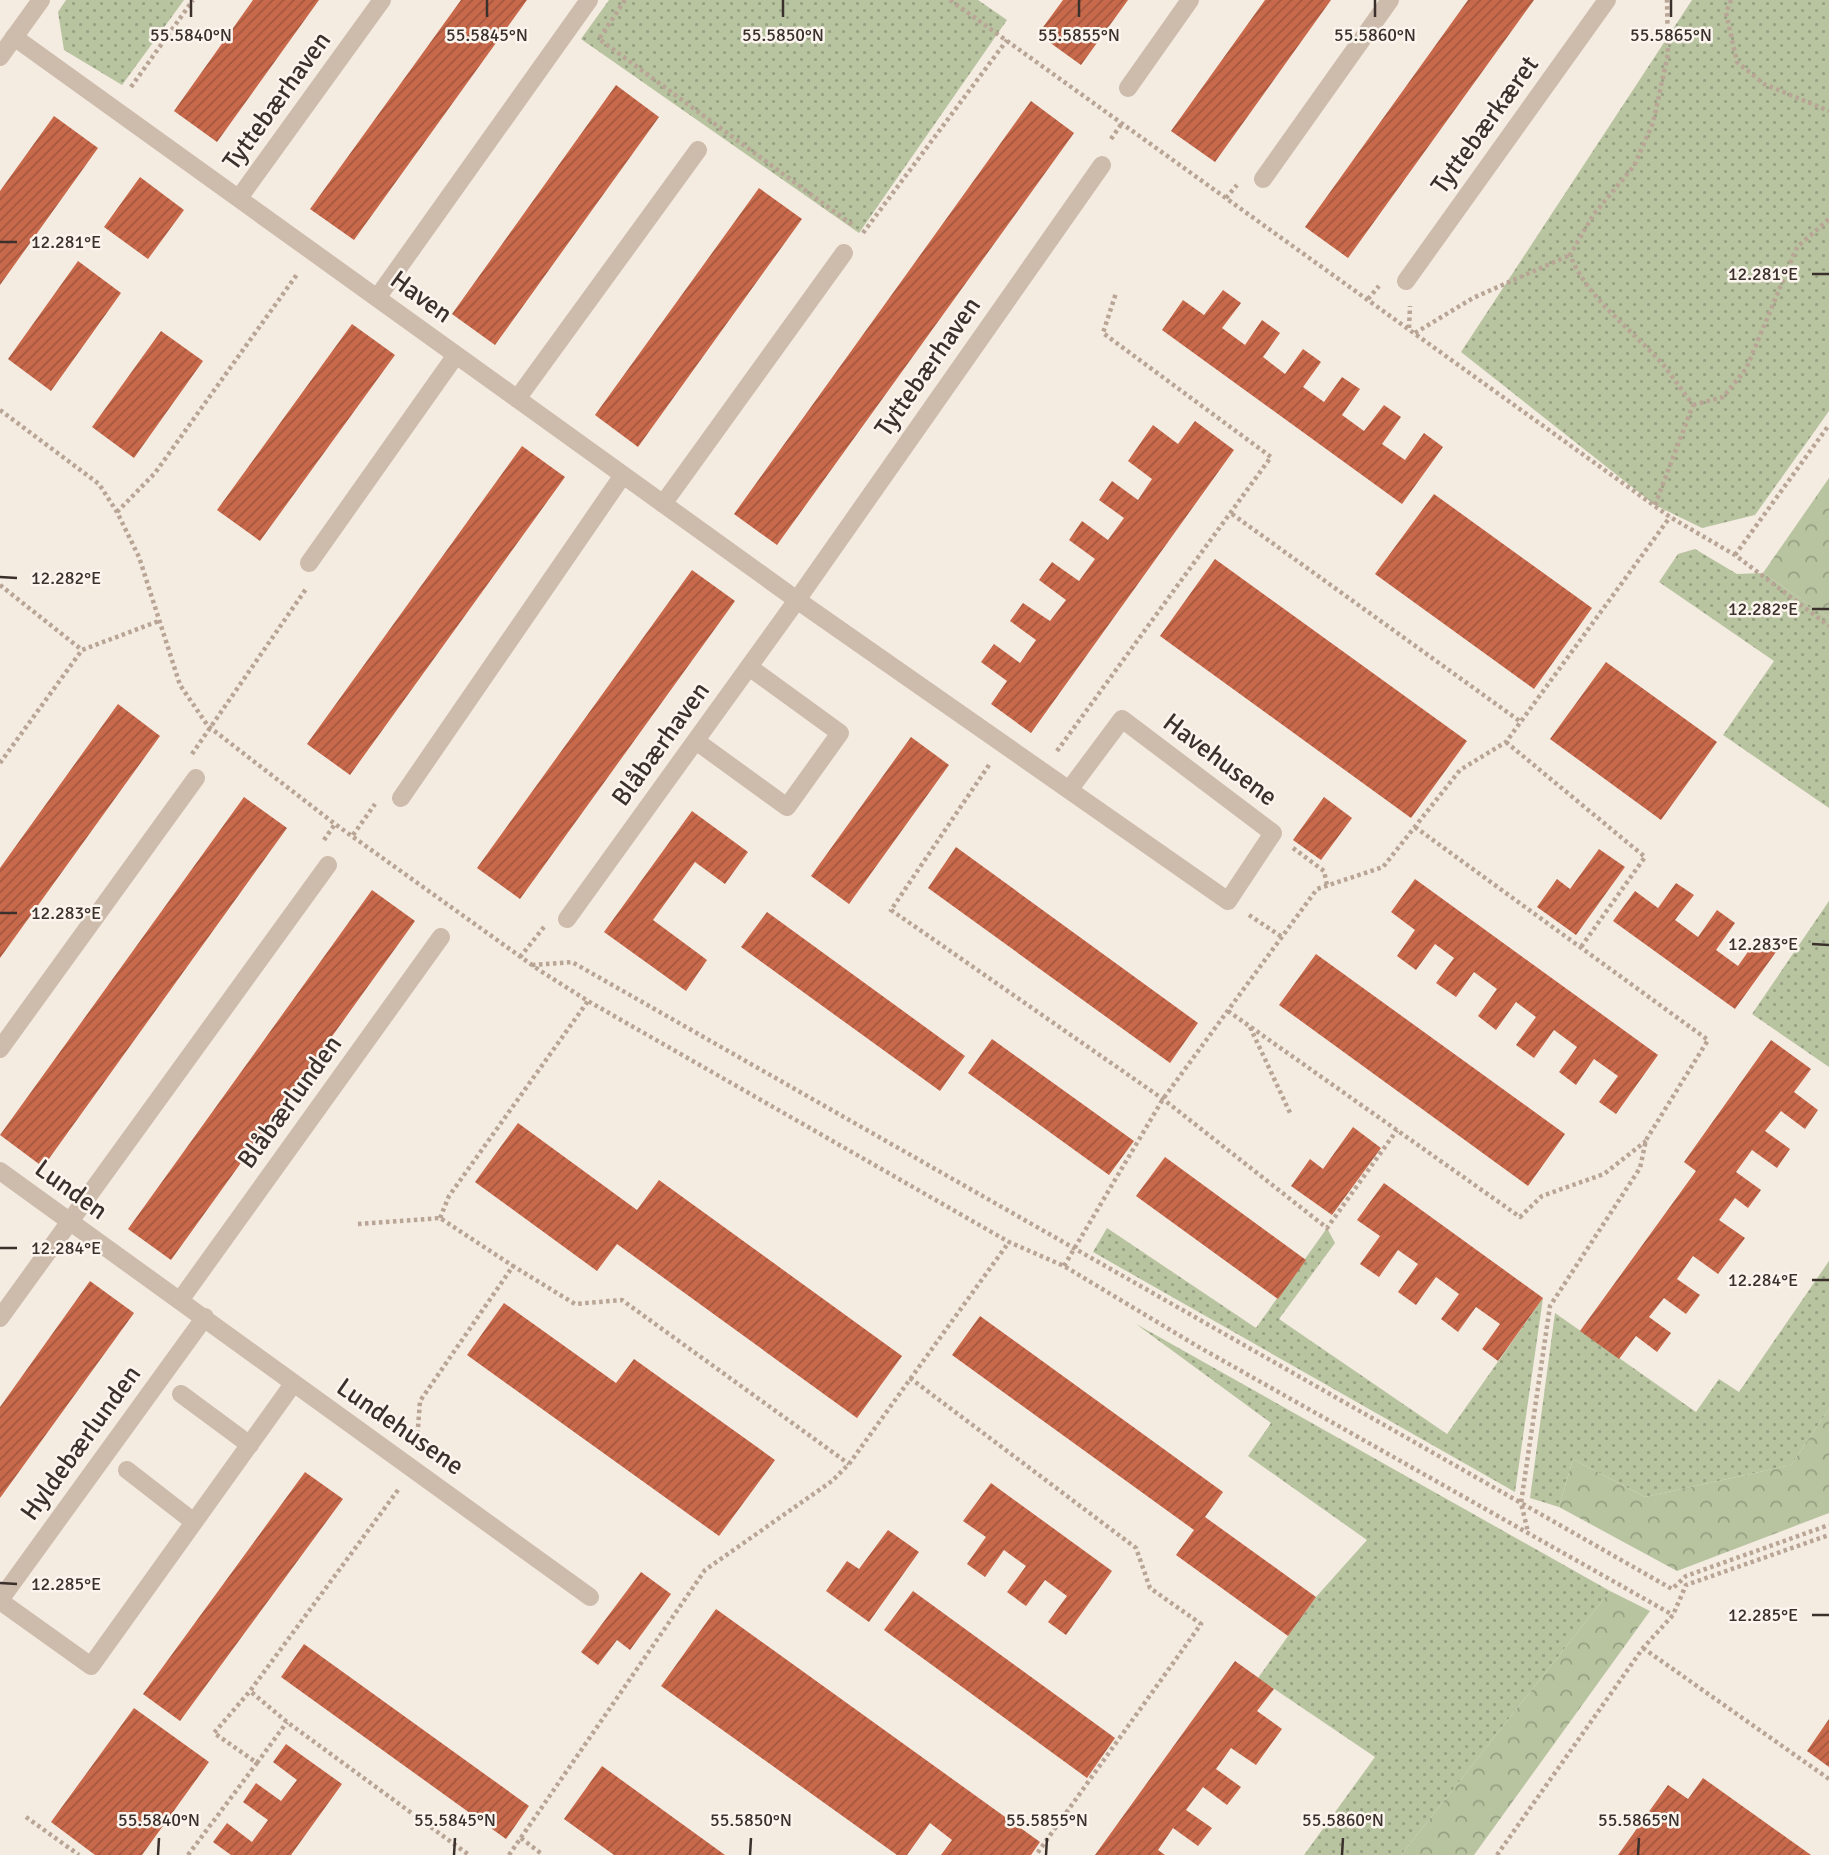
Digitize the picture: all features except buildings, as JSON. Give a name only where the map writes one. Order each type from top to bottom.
[{"type":"street","points":[[0,57],[41,0]]},
{"type":"street","name":"Tyttebærhaven","points":[[239,198],[382,0]]},
{"type":"street","points":[[377,298],[589,0]]},
{"type":"street","points":[[1128,88],[1190,0]]},
{"type":"street","points":[[1263,178],[1390,0]]},
{"type":"street","name":"Tyttebærkæret","points":[[1406,281],[1607,0]]},
{"type":"street","name":"Haven","points":[[14,37],[797,600]]},
{"type":"street","points":[[517,399],[698,150]]},
{"type":"street","name":"Tyttebærhaven","points":[[797,600],[1102,165]]},
{"type":"street","points":[[663,504],[844,253]]},
{"type":"street","points":[[309,563],[456,355]]},
{"type":"street","points":[[401,798],[623,475]]},
{"type":"street","points":[[797,600],[1228,901]]},
{"type":"street","name":"Blåbærhaven","points":[[567,919],[797,600]]},
{"type":"street","points":[[696,741],[786,807],[840,733],[749,667]]},
{"type":"street","name":"Havehusene","points":[[1069,790],[1122,719],[1273,833],[1228,901]]},
{"type":"street","points":[[0,1049],[196,778]]},
{"type":"street","points":[[0,1318],[328,865]]},
{"type":"street","name":"Blåbærlunden","points":[[181,1299],[442,937]]},
{"type":"street","name":"Lunden","points":[[0,1171],[181,1299]]},
{"type":"street","name":"Lundehusene","points":[[181,1299],[293,1384],[414,1468],[590,1597]]},
{"type":"street","name":"Hyldebærlunden","points":[[0,1600],[205,1317]]},
{"type":"street","points":[[0,1600],[91,1666],[293,1384]]},
{"type":"street","points":[[181,1394],[250,1445]]},
{"type":"street","points":[[127,1470],[194,1522]]},
{"type":"path","points":[[115,109],[193,0]]},
{"type":"path","points":[[625,0],[599,39],[865,234],[1007,40]]},
{"type":"path","points":[[950,0],[1670,517],[1735,555],[1829,626]]},
{"type":"path","points":[[957,5],[962,0]]},
{"type":"path","points":[[1415,333],[1473,298],[1570,255],[1594,214],[1634,166],[1653,123],[1668,54],[1667,0]]},
{"type":"path","points":[[1731,0],[1726,13],[1737,62],[1764,84],[1829,111]]},
{"type":"path","points":[[1693,405],[1723,397],[1746,369],[1797,247],[1829,219]]},
{"type":"path","points":[[117,512],[155,473],[313,251]]},
{"type":"path","points":[[1570,255],[1577,272],[1603,306],[1659,359],[1693,405]]},
{"type":"path","points":[[1042,772],[1271,457],[1103,333],[1116,293]]},
{"type":"path","points":[[1655,505],[1693,405]]},
{"type":"path","points":[[0,410],[99,484],[117,512],[139,557],[180,685],[208,726],[532,965],[588,1001],[1009,1242],[1064,1266],[1197,1346],[1673,1615]]},
{"type":"path","points":[[1735,555],[1829,425]]},
{"type":"path","points":[[1232,514],[1521,722]]},
{"type":"path","points":[[1064,1266],[1163,1098],[1317,889],[1383,867],[1460,771],[1506,742],[1670,517]]},
{"type":"path","points":[[196,778],[190,756],[208,726],[306,591],[309,563]]},
{"type":"path","points":[[0,585],[82,650]]},
{"type":"path","points":[[0,763],[82,650],[159,621]]},
{"type":"path","points":[[1506,742],[1645,857],[1581,947]]},
{"type":"path","points":[[1003,744],[891,910],[1163,1098],[1327,1228],[1396,1130]]},
{"type":"path","points":[[353,835],[381,797],[401,798]]},
{"type":"path","points":[[1228,1011],[1520,1217],[1542,1196],[1604,1174],[1646,1140],[1708,1040],[1415,827]]},
{"type":"path","points":[[1273,833],[1324,871],[1327,886]]},
{"type":"path","points":[[1228,901],[1282,937]]},
{"type":"path","points":[[532,965],[572,962],[1672,1589],[1686,1576],[1829,1525]]},
{"type":"path","points":[[440,1218],[449,1196],[588,1001]]},
{"type":"path","points":[[1249,1026],[1292,1115]]},
{"type":"path","points":[[1528,1532],[1521,1503],[1550,1306],[1640,1168],[1646,1140]]},
{"type":"path","points":[[358,1224],[440,1218],[575,1304],[622,1300],[849,1464]]},
{"type":"path","points":[[509,1855],[705,1570],[832,1481],[849,1464],[1009,1242]]},
{"type":"path","points":[[257,1763],[215,1733],[250,1690],[414,1468],[420,1401],[513,1266]]},
{"type":"path","points":[[910,1378],[1136,1548],[1150,1588],[1201,1624],[1036,1855]]},
{"type":"path","points":[[1497,1855],[1643,1648],[1673,1615],[1686,1585],[1829,1535]]},
{"type":"path","points":[[1643,1648],[1829,1779]]},
{"type":"path","points":[[250,1690],[288,1722],[469,1855]]},
{"type":"path","points":[[188,1855],[288,1722]]},
{"type":"path","points":[[26,1817],[79,1855]]},
{"type":"path","points":[[521,1838],[544,1855]]},
{"type":"green space","points":[[66,0],[184,0],[122,85],[64,50],[58,12]]},
{"type":"green space","points":[[609,0],[978,0],[1007,20],[859,233],[581,39]]},
{"type":"green space","points":[[1692,0],[1829,0],[1829,411],[1755,515],[1702,528],[1655,505],[1461,352]]},
{"type":"green space","points":[[1829,478],[1829,618],[1763,573]]},
{"type":"green space","points":[[1695,549],[1737,574],[1763,573],[1829,618],[1829,808],[1723,735],[1774,661],[1659,582],[1678,554]]},
{"type":"green space","points":[[1829,901],[1829,1067],[1752,1014]]},
{"type":"green space","points":[[1107,1228],[1256,1328],[1327,1228],[1335,1243],[1279,1319],[1447,1434],[1543,1298],[1515,1492],[1093,1252]]},
{"type":"green space","points":[[1829,1261],[1829,1409],[1791,1465],[1645,1497],[1573,1459],[1559,1507],[1530,1498],[1555,1313],[1696,1412],[1719,1379],[1739,1392]]},
{"type":"green space","points":[[1136,1324],[1610,1591],[1401,1855],[1304,1855],[1375,1757],[1258,1678],[1316,1597],[1367,1540],[1248,1456],[1271,1423]]},
{"type":"green space","points":[[1829,1409],[1829,1513],[1677,1571],[1559,1507],[1573,1459],[1645,1497],[1791,1465]]},
{"type":"green space","points":[[1610,1591],[1650,1611],[1474,1855],[1401,1855]]}]
